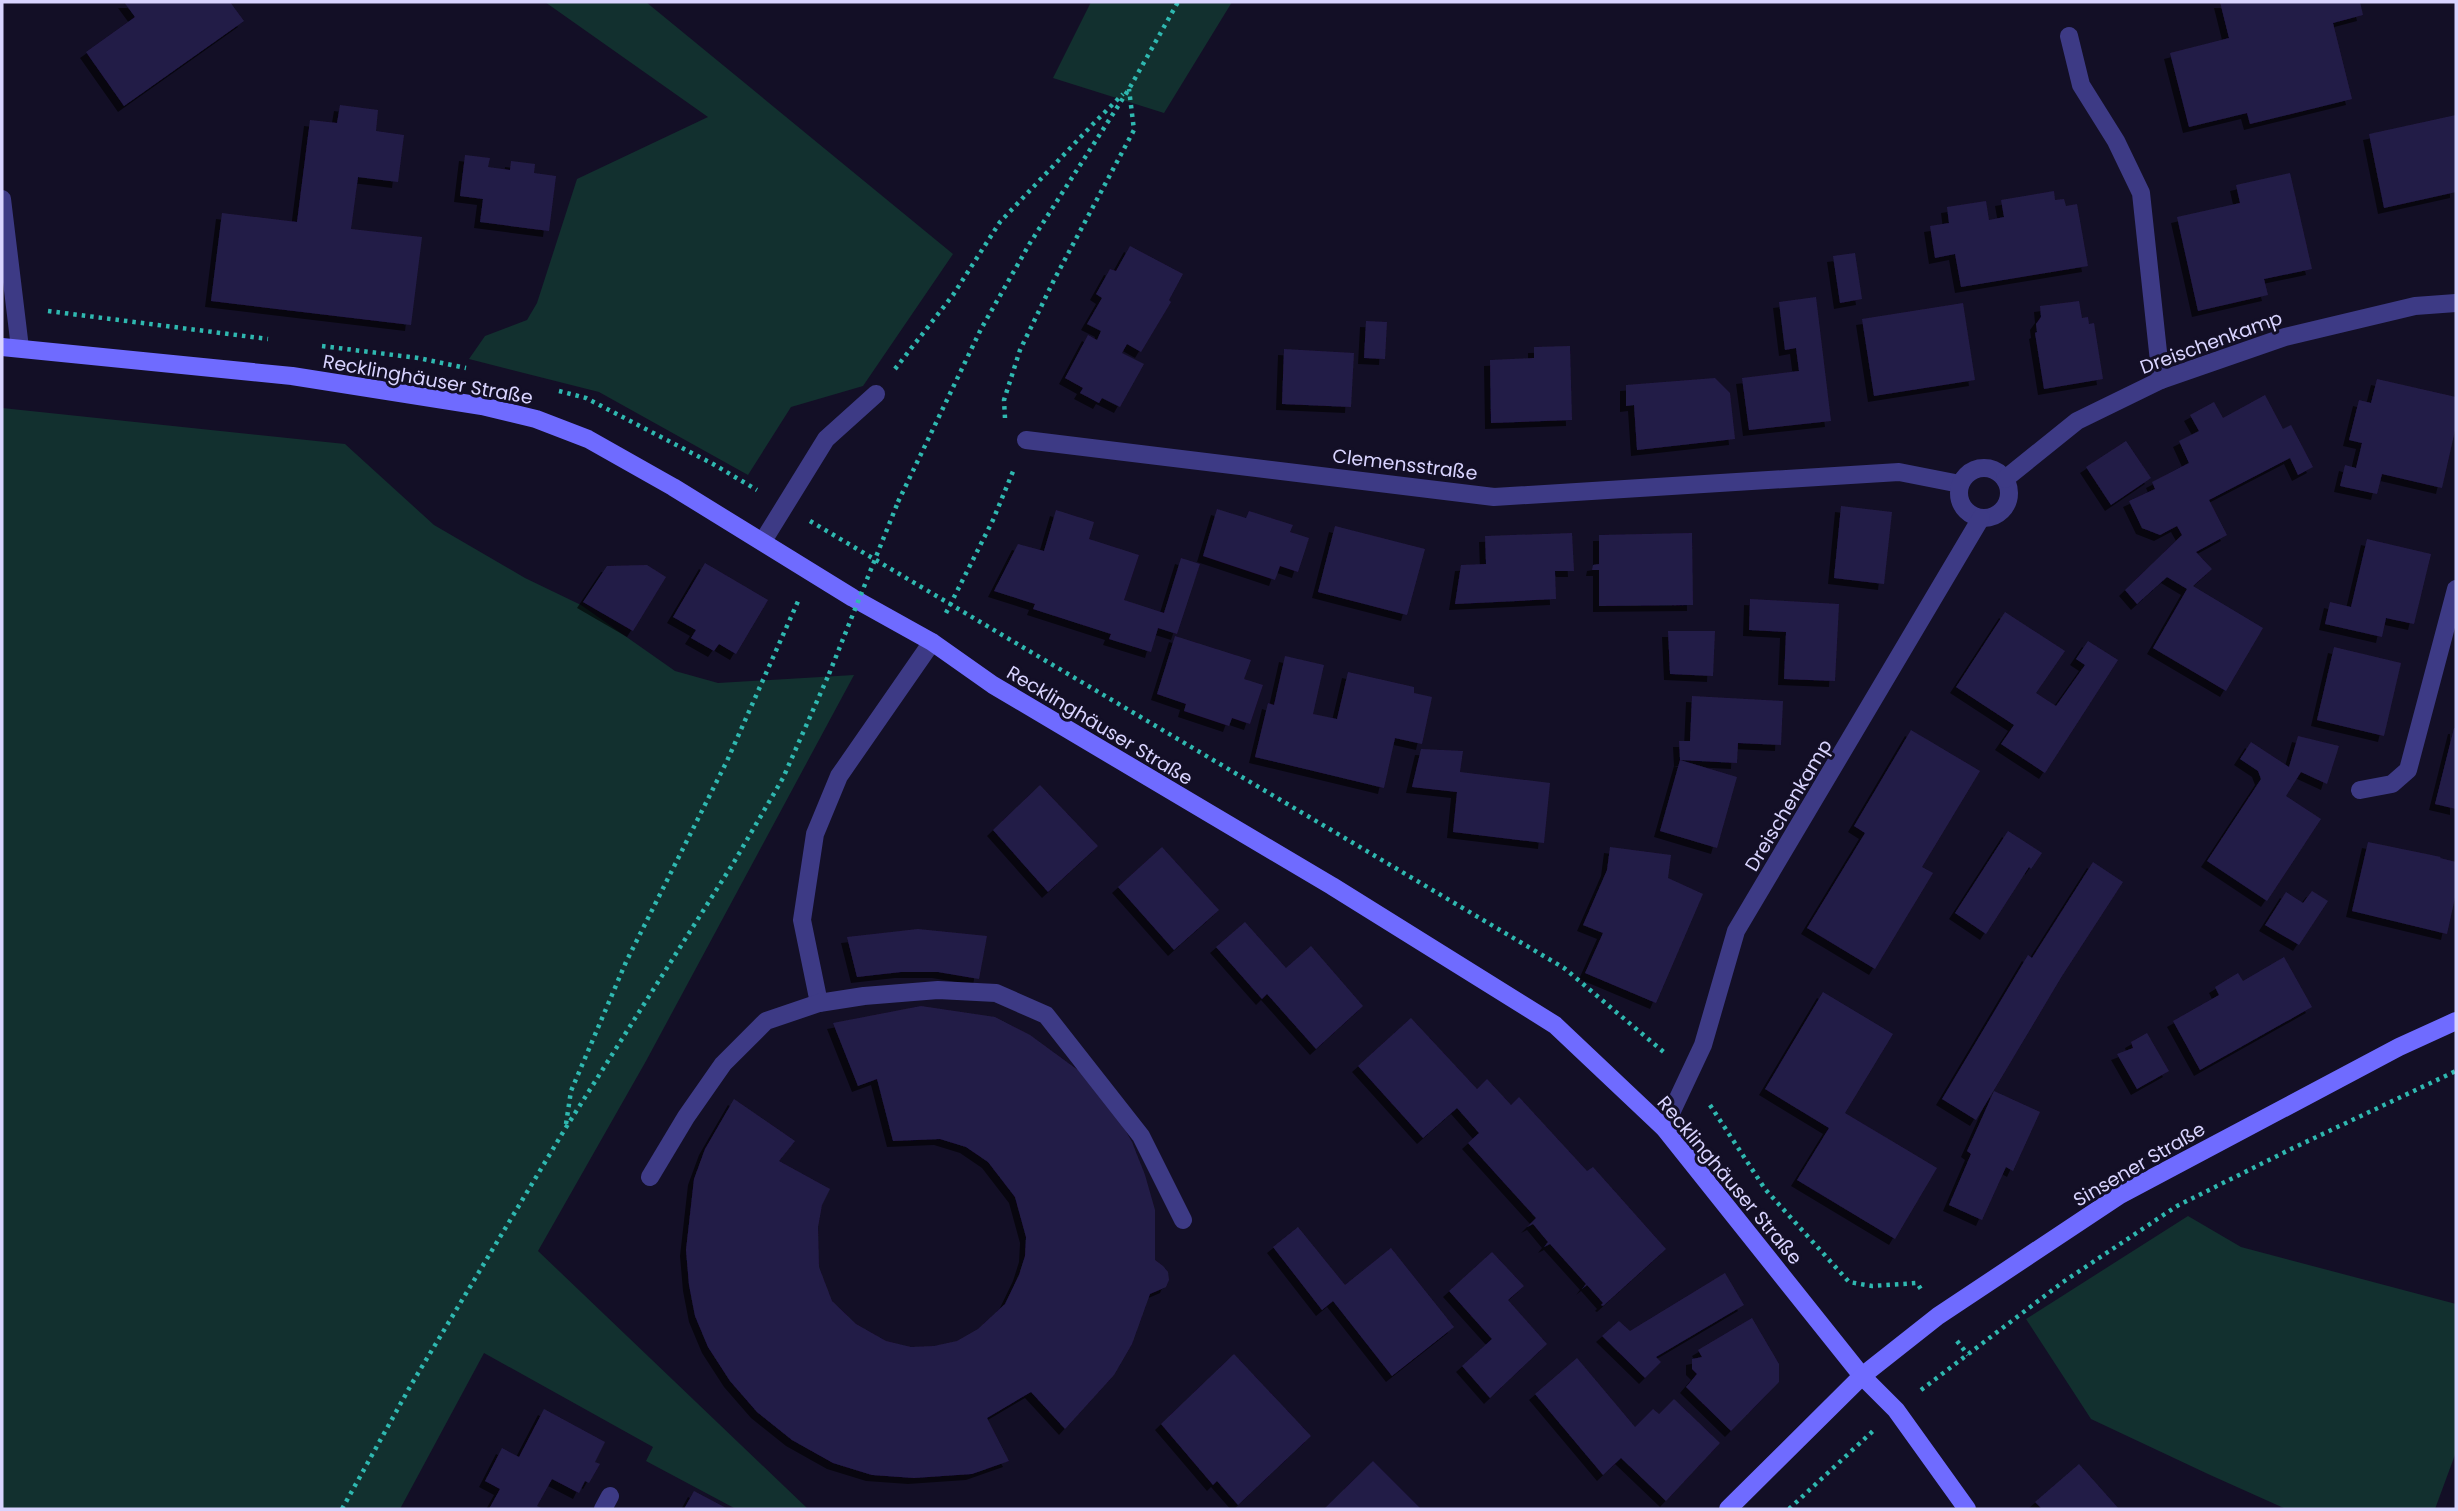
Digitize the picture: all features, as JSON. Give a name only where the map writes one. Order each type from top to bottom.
[{"type":"street","points":[[2069,36],[2081,85],[2116,141],[2141,192],[2161,380]]},
{"type":"street","points":[[2,198],[11,347]]},
{"type":"street","name":"Dreischenkamp","points":[[1664,1128],[1703,1045],[1736,931],[1981,518],[1992,517],[2001,511],[2008,501],[2006,480],[2077,421],[2161,380],[2285,337],[2414,306],[2456,303]]},
{"type":"street","name":"Recklinghäuser Straße","points":[[11,347],[292,376],[482,406],[536,419],[588,439],[763,541],[853,598],[932,642],[993,685],[1332,886],[1555,1025],[1664,1128],[1861,1376],[1896,1410],[1967,1509]]},
{"type":"street","points":[[763,541],[826,439],[876,394]]},
{"type":"street","name":"Clemensstraße","points":[[1026,440],[1494,497],[1899,472],[1960,484]]},
{"type":"street","points":[[1981,518],[1970,514],[1962,506],[1960,484],[1966,474],[1987,468],[1997,471],[2006,480]]},
{"type":"street","points":[[2360,790],[2392,784],[2408,770],[2456,589]]},
{"type":"street","points":[[819,1003],[802,920],[816,834],[839,776],[932,642]]},
{"type":"street","points":[[650,1177],[686,1117],[723,1065],[766,1021],[819,1003],[864,996],[938,990],[996,993],[1046,1015],[1141,1136],[1182,1220]]},
{"type":"street","name":"Sinsener Straße","points":[[1728,1509],[1861,1376],[1938,1316],[2120,1195],[2399,1047],[2456,1021]]},
{"type":"path","points":[[342,1509],[411,1385],[565,1129],[734,862],[783,778],[829,674],[898,502],[981,329],[1030,243],[1129,89],[1178,2]]},
{"type":"path","points":[[876,394],[953,295],[1000,222],[1094,122],[1129,89]]},
{"type":"path","points":[[951,604],[993,520],[1026,440],[1005,432],[1004,400],[1020,350],[1134,130],[1129,89]]},
{"type":"path","points":[[565,1129],[571,1091],[626,962],[727,761],[811,571]]},
{"type":"path","points":[[1789,1509],[1896,1410],[2063,1282],[2177,1206],[2456,1071]]},
{"type":"green space","points":[[545,2],[646,2],[953,254],[863,386],[791,407],[748,475],[599,392],[469,359],[485,336],[527,320],[537,303],[577,179],[708,117]]},
{"type":"green space","points":[[1091,2],[1232,2],[1164,113],[1053,78]]},
{"type":"green space","points":[[2,408],[345,444],[434,525],[525,578],[581,605],[675,671],[718,683],[854,675],[646,1061],[538,1251],[808,1509],[736,1509],[646,1461],[653,1447],[484,1353],[400,1509],[2,1509]]},
{"type":"green space","points":[[2188,1216],[2241,1247],[2456,1304],[2456,1452],[2435,1509],[2286,1509],[2091,1419],[2026,1319]]},
{"type":"building","points":[[124,2],[230,2],[244,21],[124,106],[86,52],[135,17]]},
{"type":"building","points":[[2220,2],[2360,2],[2363,15],[2333,23],[2352,99],[2250,124],[2247,113],[2189,127],[2170,53],[2229,38]]},
{"type":"building","points":[[340,105],[378,110],[376,131],[404,135],[398,182],[358,177],[351,229],[422,237],[411,325],[211,301],[222,213],[297,222],[310,120],[337,123]]},
{"type":"building","points":[[2456,115],[2456,192],[2384,208],[2369,134]]},
{"type":"building","points":[[465,155],[490,158],[488,167],[510,170],[511,161],[535,164],[534,173],[556,176],[549,231],[480,222],[483,199],[460,196]]},
{"type":"building","points":[[2290,173],[2312,269],[2264,279],[2268,295],[2198,311],[2177,217],[2240,203],[2236,185]]},
{"type":"building","points":[[2054,191],[2055,200],[2064,199],[2066,206],[2077,204],[2088,266],[1961,287],[1955,254],[1935,258],[1930,226],[1949,223],[1947,207],[1986,201],[1989,220],[2004,217],[2001,200]]},
{"type":"building","points":[[1130,246],[1183,274],[1169,300],[1171,302],[1141,352],[1127,344],[1122,353],[1144,364],[1120,407],[1102,398],[1099,403],[1080,393],[1083,388],[1065,378],[1088,335],[1097,340],[1101,331],[1087,324],[1102,298],[1096,294],[1110,269],[1116,271]]},
{"type":"building","points":[[1855,253],[1862,299],[1840,303],[1833,256]]},
{"type":"building","points":[[1816,297],[1831,421],[1749,430],[1742,378],[1799,371],[1796,348],[1785,350],[1779,302]]},
{"type":"building","points":[[2079,301],[2082,318],[2088,317],[2089,324],[2094,323],[2103,379],[2044,389],[2035,333],[2036,324],[2041,317],[2040,306]]},
{"type":"building","points":[[1963,303],[1975,380],[1874,396],[1862,319]]},
{"type":"building","points":[[1366,321],[1387,322],[1385,359],[1364,358]]},
{"type":"building","points":[[1570,346],[1572,420],[1491,423],[1490,360],[1534,358],[1534,347]]},
{"type":"building","points":[[1284,349],[1354,353],[1351,407],[1282,404]]},
{"type":"building","points":[[1715,378],[1730,393],[1735,439],[1637,450],[1634,405],[1626,406],[1626,385]]},
{"type":"building","points":[[2377,379],[2456,397],[2456,426],[2442,488],[2382,474],[2377,494],[2340,486],[2345,465],[2356,468],[2362,443],[2349,440],[2359,400],[2371,403]]},
{"type":"building","points":[[2265,395],[2283,429],[2291,425],[2313,467],[2298,475],[2290,458],[2209,500],[2227,535],[2196,552],[2212,569],[2193,586],[2263,628],[2226,691],[2153,648],[2187,589],[2167,577],[2137,604],[2125,590],[2182,535],[2177,526],[2160,535],[2142,528],[2129,501],[2155,489],[2152,482],[2189,463],[2179,441],[2199,431],[2190,415],[2214,402],[2223,418]]},
{"type":"building","points":[[2126,441],[2151,478],[2111,505],[2086,467]]},
{"type":"building","points":[[1841,506],[1892,512],[1884,584],[1834,578]]},
{"type":"building","points":[[1217,509],[1246,518],[1249,511],[1293,525],[1290,532],[1309,538],[1298,572],[1280,566],[1275,580],[1203,556]]},
{"type":"building","points":[[1056,510],[1094,522],[1089,539],[1139,555],[1124,600],[1164,613],[1181,558],[1200,564],[1177,634],[1158,628],[1151,652],[1109,639],[1111,634],[1033,609],[1035,604],[994,591],[1018,544],[1044,551]]},
{"type":"building","points":[[1335,526],[1425,549],[1407,615],[1318,592]]},
{"type":"building","points":[[1572,533],[1574,571],[1555,571],[1556,599],[1455,604],[1461,565],[1486,564],[1485,536]]},
{"type":"building","points":[[1692,533],[1693,605],[1599,606],[1599,570],[1592,570],[1593,565],[1599,564],[1599,535]]},
{"type":"building","points":[[2367,539],[2431,554],[2414,624],[2386,618],[2382,637],[2325,624],[2330,602],[2351,607]]},
{"type":"building","points":[[705,563],[768,600],[736,654],[719,644],[714,651],[691,638],[696,630],[673,617]]},
{"type":"building","points":[[647,565],[666,577],[633,631],[583,602],[607,566]]},
{"type":"building","points":[[1750,599],[1839,604],[1835,681],[1784,679],[1786,632],[1749,630]]},
{"type":"building","points":[[2005,612],[2065,651],[2036,693],[2056,706],[2085,665],[2076,659],[2088,641],[2118,660],[2045,773],[2001,744],[2014,725],[1956,687]]},
{"type":"building","points":[[1668,631],[1715,631],[1713,676],[1670,674]]},
{"type":"building","points":[[1175,636],[1251,660],[1244,679],[1263,685],[1250,724],[1232,718],[1229,726],[1184,711],[1186,704],[1157,694]]},
{"type":"building","points":[[2334,647],[2401,663],[2384,736],[2317,720]]},
{"type":"building","points":[[1285,656],[1324,665],[1313,714],[1337,719],[1348,672],[1414,687],[1414,693],[1432,697],[1422,744],[1395,738],[1384,788],[1255,757],[1268,703],[1274,705]]},
{"type":"building","points":[[1692,696],[1783,701],[1781,745],[1738,743],[1737,763],[1680,760],[1679,741],[1690,741]]},
{"type":"building","points":[[2456,728],[2456,809],[2435,804]]},
{"type":"building","points":[[1911,730],[1980,771],[1922,867],[1933,873],[1875,969],[1807,928],[1865,833],[1854,826]]},
{"type":"building","points":[[2298,736],[2339,746],[2327,784],[2301,772],[2286,796],[2321,819],[2267,901],[2207,861],[2261,779],[2258,771],[2240,759],[2251,742],[2289,767]]},
{"type":"building","points":[[1421,749],[1463,751],[1460,772],[1550,783],[1544,843],[1453,832],[1457,792],[1412,787]]},
{"type":"building","points":[[1680,760],[1737,777],[1717,848],[1660,831]]},
{"type":"building","points":[[1040,785],[1098,846],[1048,892],[993,830]]},
{"type":"building","points":[[2008,831],[2042,853],[2031,869],[2029,867],[1986,934],[1955,913]]},
{"type":"building","points":[[2368,842],[2456,862],[2456,893],[2447,934],[2352,911]]},
{"type":"building","points":[[1162,847],[1219,910],[1174,950],[1118,887]]},
{"type":"building","points":[[1610,847],[1671,855],[1668,878],[1703,894],[1656,1003],[1585,973],[1603,933],[1583,925],[1607,870]]},
{"type":"building","points":[[2093,862],[2123,882],[2062,976],[1976,1120],[1942,1099],[2028,955],[2032,958]]},
{"type":"building","points":[[2312,891],[2328,901],[2299,945],[2265,925],[2286,892],[2303,903]]},
{"type":"building","points":[[1245,922],[1286,968],[1311,946],[1363,1006],[1316,1049],[1267,994],[1262,999],[1216,947]]},
{"type":"building","points":[[918,929],[987,936],[979,979],[938,972],[901,972],[857,977],[847,937]]},
{"type":"building","points":[[2284,957],[2312,1007],[2200,1070],[2173,1021],[2219,995],[2215,987],[2238,973],[2243,981]]},
{"type":"building","points":[[1823,992],[1893,1034],[1845,1113],[1937,1168],[1895,1239],[1797,1180],[1829,1128],[1765,1089]]},
{"type":"building","points":[[921,1006],[995,1017],[1030,1035],[1086,1076],[1111,1105],[1132,1142],[1155,1210],[1155,1260],[1168,1272],[1169,1280],[1166,1287],[1150,1294],[1132,1344],[1114,1375],[1065,1429],[1031,1392],[987,1418],[1009,1461],[972,1474],[914,1478],[872,1475],[833,1463],[792,1440],[757,1412],[730,1381],[708,1347],[695,1316],[686,1250],[694,1179],[705,1149],[734,1099],[795,1141],[779,1161],[830,1189],[822,1205],[818,1227],[819,1267],[832,1301],[856,1324],[886,1341],[911,1347],[934,1346],[957,1341],[978,1329],[1005,1304],[1025,1256],[1026,1237],[1015,1197],[988,1162],[966,1147],[940,1139],[893,1141],[877,1079],[858,1086],[833,1023]]},
{"type":"building","points":[[1411,1018],[1477,1089],[1487,1079],[1511,1105],[1519,1097],[1587,1171],[1593,1167],[1666,1249],[1603,1306],[1587,1285],[1582,1289],[1586,1284],[1550,1244],[1544,1247],[1548,1242],[1533,1224],[1527,1227],[1536,1218],[1468,1143],[1479,1133],[1457,1108],[1423,1138],[1358,1066]]},
{"type":"building","points":[[2147,1033],[2169,1071],[2137,1089],[2117,1054],[2133,1048],[2131,1042]]},
{"type":"building","points":[[1994,1091],[2040,1112],[2013,1171],[2006,1167],[1982,1220],[1949,1205],[1971,1154],[1967,1151]]},
{"type":"building","points":[[1298,1227],[1345,1285],[1391,1248],[1454,1327],[1392,1376],[1333,1301],[1322,1310],[1273,1247]]},
{"type":"building","points":[[1492,1252],[1524,1286],[1508,1300],[1547,1344],[1490,1398],[1462,1366],[1492,1339],[1449,1291]]},
{"type":"building","points":[[1725,1273],[1744,1305],[1656,1357],[1661,1362],[1645,1378],[1602,1336],[1619,1321],[1630,1331]]},
{"type":"building","points":[[1752,1318],[1779,1364],[1779,1382],[1731,1431],[1686,1387],[1697,1374],[1692,1369],[1692,1359],[1702,1357],[1698,1350]]},
{"type":"building","points":[[1234,1354],[1311,1436],[1238,1505],[1217,1481],[1213,1485],[1161,1424]]},
{"type":"building","points":[[1577,1358],[1635,1427],[1653,1409],[1659,1414],[1674,1399],[1720,1443],[1666,1501],[1621,1458],[1603,1475],[1535,1394]]},
{"type":"building","points":[[544,1409],[605,1442],[595,1462],[600,1464],[589,1483],[585,1481],[579,1493],[552,1479],[537,1506],[543,1509],[489,1509],[500,1489],[485,1481],[502,1448],[519,1457]]},
{"type":"building","points":[[1373,1461],[1421,1509],[1324,1509]]},
{"type":"building","points":[[2079,1464],[2119,1509],[2042,1509],[2035,1502]]},
{"type":"building","points":[[694,1491],[728,1509],[684,1509]]}]
